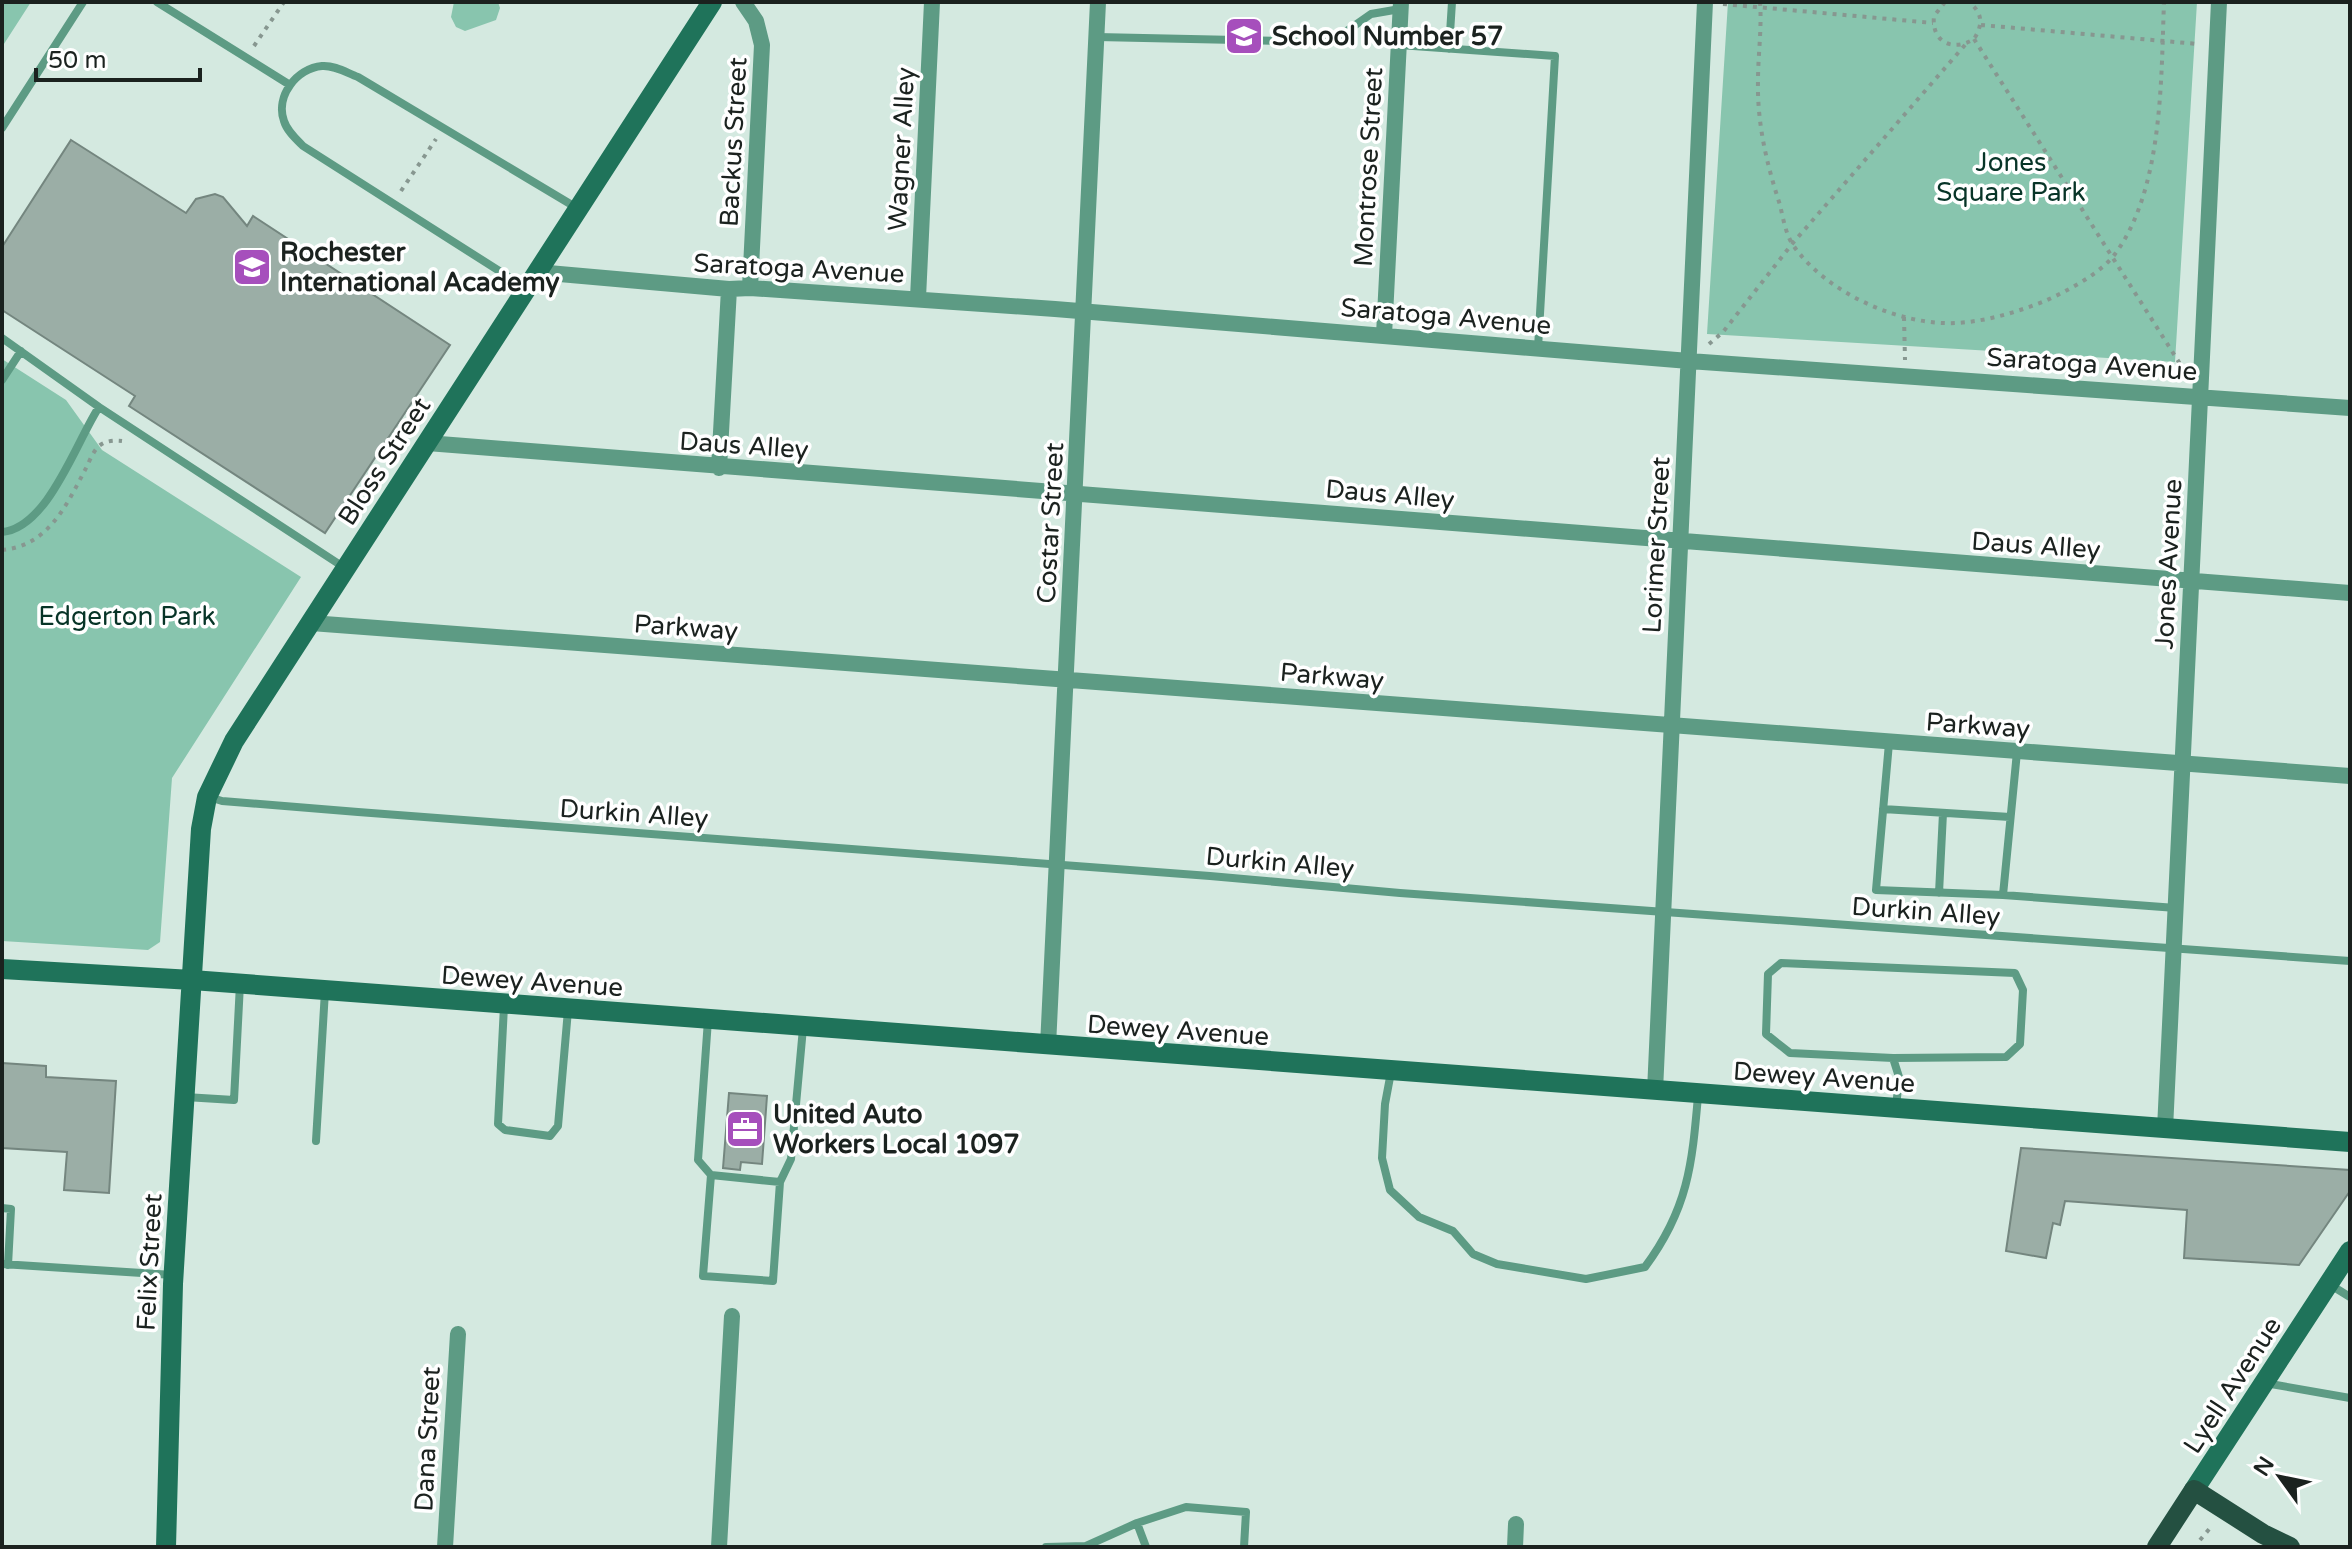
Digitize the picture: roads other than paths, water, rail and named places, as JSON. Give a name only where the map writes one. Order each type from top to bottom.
[{"type":"main road","name":"Lyell Avenue","points":[[2157,1547],[2194,1490]]},
{"type":"main road","points":[[2194,1490],[2263,1534],[2290,1547]]},
{"type":"street","name":"Bloss Street","points":[[192,980],[201,829],[207,797],[234,741],[712,2]]},
{"type":"street","name":"Backus Street","points":[[743,2],[756,21],[762,45],[750,288]]},
{"type":"street","name":"Wagner Alley","points":[[918,298],[932,2]]},
{"type":"street","name":"Costar Street","points":[[1048,1046],[1077,493],[1098,2]]},
{"type":"street","name":"Lorimer Street","points":[[1655,1091],[1705,2]]},
{"type":"street","name":"Jones Avenue","points":[[2165,1129],[2219,2]]},
{"type":"street","name":"Montrose Street","points":[[1384,335],[1401,6]]},
{"type":"street","name":"Saratoga Avenue","points":[[532,280],[918,298],[1689,361],[2350,408]]},
{"type":"street","points":[[719,468],[729,289]]},
{"type":"street","name":"Daus Alley","points":[[427,443],[2350,593]]},
{"type":"street","name":"Parkway","points":[[311,623],[2350,776]]},
{"type":"street","name":"Dewey Avenue","points":[[2,969],[192,980],[2350,1142]]},
{"type":"street","name":"Felix Street","points":[[166,1547],[174,1275],[192,980]]},
{"type":"street","name":"Lyell Avenue","points":[[2194,1490],[2349,1255]]},
{"type":"street","points":[[719,1547],[732,1316]]},
{"type":"street","name":"Dana Street","points":[[445,1547],[458,1334]]},
{"type":"street","points":[[1515,1547],[1516,1524]]},
{"type":"lane","points":[[2,128],[83,2]]},
{"type":"lane","points":[[157,2],[290,85]]},
{"type":"lane","points":[[1449,49],[1452,2]]},
{"type":"lane","points":[[1097,37],[1331,42],[1371,14],[1401,6]]},
{"type":"lane","points":[[1399,45],[1555,56],[1538,348]]},
{"type":"lane","points":[[532,280],[393,203],[303,146],[284,122],[282,109],[290,85],[309,69],[321,66],[332,66],[358,77],[578,209]]},
{"type":"lane","points":[[2,338],[99,407],[346,569]]},
{"type":"lane","points":[[2,380],[21,351]]},
{"type":"lane","points":[[2,532],[20,528],[42,506],[99,407]]},
{"type":"lane","points":[[1889,743],[1876,890],[2003,895],[2176,908]]},
{"type":"lane","points":[[2003,895],[2017,752]]},
{"type":"lane","name":"Durkin Alley","points":[[207,797],[222,801],[358,812],[1664,912],[2350,961]]},
{"type":"lane","points":[[1883,809],[2010,817]]},
{"type":"lane","points":[[1939,893],[1943,813]]},
{"type":"lane","points":[[1781,963],[2015,973],[2023,990],[2020,1044],[2006,1057],[1893,1058],[1790,1053],[1766,1034],[1768,974],[1781,963]]},
{"type":"lane","points":[[184,1097],[234,1100],[240,984]]},
{"type":"lane","points":[[316,1141],[325,991]]},
{"type":"lane","points":[[504,1005],[498,1124],[505,1130],[550,1136],[558,1126],[568,1010]]},
{"type":"lane","points":[[708,1020],[698,1160],[711,1175],[780,1182]]},
{"type":"lane","points":[[711,1175],[703,1276],[773,1281],[780,1182],[791,1159],[803,1027]]},
{"type":"lane","points":[[1893,1058],[1899,1077],[1896,1109]]},
{"type":"lane","points":[[1391,1071],[1385,1104],[1382,1158],[1390,1190],[1419,1217],[1453,1231],[1473,1254],[1497,1264],[1586,1279],[1645,1267],[1662,1244],[1678,1213],[1692,1163],[1699,1094]]},
{"type":"lane","points":[[2,1208],[11,1209],[5,1265],[174,1275]]},
{"type":"lane","points":[[2329,1284],[2350,1297]]},
{"type":"lane","points":[[2264,1382],[2350,1398]]},
{"type":"lane","points":[[1046,1547],[1086,1546],[1137,1523],[1186,1507],[1246,1512],[1244,1547]]},
{"type":"lane","points":[[1137,1523],[1146,1547]]},
{"type":"place","name":"School Number 57","points":[[1244,36]]},
{"type":"place","name":"Rochester International Academy","points":[[252,267]]},
{"type":"place","name":"United Auto Workers Local 1097","points":[[745,1129]]},
{"type":"park label","name":"Jones Square Park","points":[[2011,177]]},
{"type":"park label","name":"Edgerton Park","points":[[127,616]]}]
